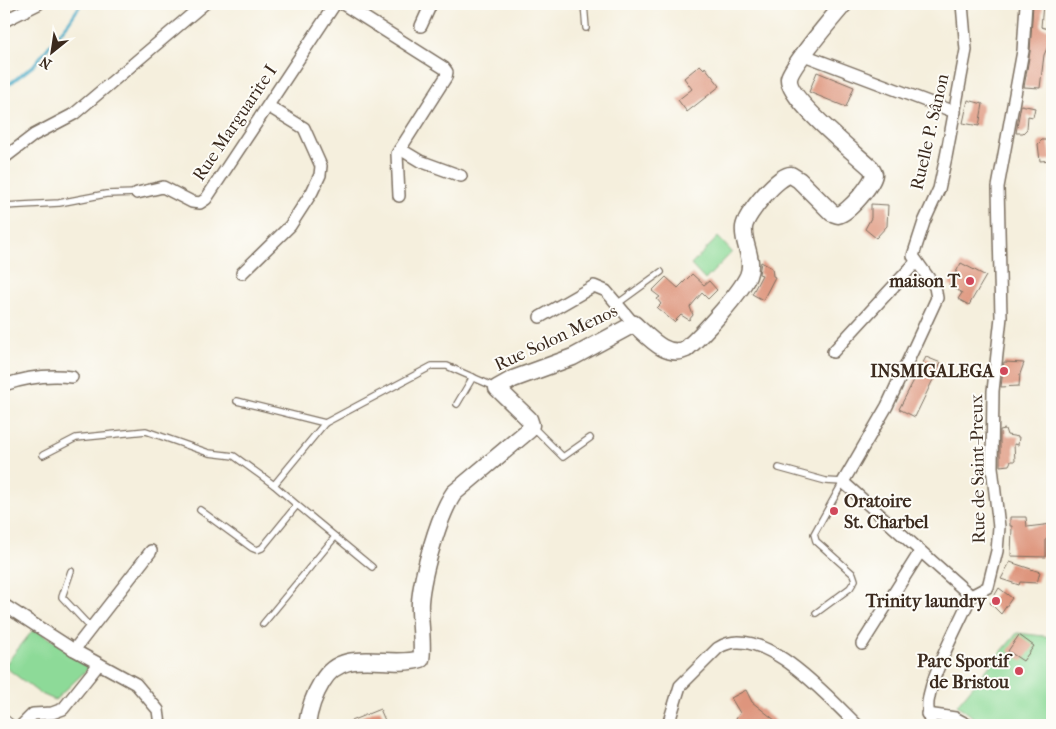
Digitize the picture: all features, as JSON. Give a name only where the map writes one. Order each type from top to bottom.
[{"type":"street","points":[[4,21],[38,4]]},
{"type":"street","points":[[4,158],[34,135],[74,114],[204,4]]},
{"type":"street","name":"Rue Marguarite I","points":[[137,193],[163,187],[192,202],[200,203],[206,199],[335,4]]},
{"type":"street","points":[[343,4],[444,68],[447,72],[446,78],[400,149],[396,160],[399,196]]},
{"type":"street","points":[[421,26],[430,4]]},
{"type":"street","name":"Rue Solon Menos","points":[[531,425],[529,419],[497,388],[513,378],[573,357],[634,324],[672,353],[679,353],[693,343],[739,290],[748,275],[750,254],[744,238],[744,226],[754,207],[782,177],[791,175],[799,180],[832,213],[838,215],[845,213],[871,183],[874,174],[870,168],[798,100],[791,90],[789,81],[790,75],[844,4]]},
{"type":"street","name":"Ruelle P. Sânon","points":[[916,262],[913,256],[916,244],[939,189],[955,112],[966,50],[962,4]]},
{"type":"street","name":"Rue de Saint-Preux","points":[[971,596],[988,587],[997,551],[998,527],[992,467],[994,391],[1001,317],[998,188],[1023,51],[1026,4]]},
{"type":"street","points":[[804,56],[955,112]]},
{"type":"street","points":[[242,273],[290,226],[320,176],[321,166],[304,128],[268,106]]},
{"type":"street","points":[[400,149],[420,161],[461,176]]},
{"type":"street","points":[[834,352],[916,262],[935,287],[937,298],[887,406],[842,482],[920,552],[951,576],[971,596],[937,673],[928,701],[928,714],[931,725]]},
{"type":"street","points":[[540,317],[594,286],[606,291],[634,324]]},
{"type":"street","points":[[4,385],[24,378],[50,374],[72,377]]},
{"type":"street","points":[[307,725],[316,691],[328,671],[340,664],[353,660],[389,662],[421,659],[420,600],[429,561],[447,503],[454,492],[529,430],[531,425]]},
{"type":"street","points":[[74,650],[151,551]]},
{"type":"street","points":[[862,644],[920,552]]},
{"type":"street","points":[[4,605],[74,650],[136,684],[158,710],[160,725]]},
{"type":"street","points":[[668,725],[680,686],[718,648],[724,644],[742,642],[768,650],[785,660],[857,725]]},
{"type":"street","points":[[22,725],[34,714],[52,713],[63,708],[99,664]]},
{"type":"street","points":[[928,714],[955,718],[968,725]]},
{"type":"lane","points":[[584,4],[586,28]]},
{"type":"lane","points":[[4,206],[59,203],[106,194],[137,193]]},
{"type":"lane","points":[[617,304],[661,272]]},
{"type":"lane","points":[[274,486],[312,435],[325,423],[432,366],[447,366],[497,388]]},
{"type":"lane","points":[[457,404],[473,377]]},
{"type":"lane","points":[[237,401],[325,423]]},
{"type":"lane","points":[[531,425],[563,457],[590,438]]},
{"type":"lane","points":[[43,455],[76,438],[146,431],[209,453],[234,456],[274,486],[372,567]]},
{"type":"lane","points":[[779,468],[826,481],[842,482],[814,534],[816,541],[853,574],[855,580],[850,588],[816,613]]},
{"type":"lane","points":[[200,510],[257,550],[262,548],[297,505]]},
{"type":"lane","points":[[263,624],[335,537]]},
{"type":"lane","points":[[71,571],[62,597],[91,628]]},
{"type":"lane","points":[[4,717],[14,725]]},
{"type":"green space","points":[[718,237],[732,252],[705,280],[691,265]]},
{"type":"green space","points":[[34,629],[93,664],[55,700],[39,693],[4,666]]},
{"type":"green space","name":"Parc Sportif de Bristou","points":[[1017,633],[1052,637],[1052,725],[984,725],[957,705]]},
{"type":"building","points":[[1033,4],[1043,4],[1041,27],[1052,30],[1052,37],[1044,55],[1040,88],[1024,87],[1030,52]]},
{"type":"building","points":[[700,65],[704,69],[705,67],[720,86],[687,112],[678,100],[692,89],[684,78]]},
{"type":"building","points":[[817,72],[854,87],[846,107],[809,92]]},
{"type":"building","points":[[968,100],[983,104],[979,126],[963,123]]},
{"type":"building","points":[[1021,105],[1035,108],[1033,117],[1028,116],[1027,129],[1023,133],[1016,133]]},
{"type":"building","points":[[1042,140],[1048,140],[1052,160],[1040,161],[1038,144]]},
{"type":"building","points":[[871,204],[888,205],[887,226],[876,238],[865,229],[871,218]]},
{"type":"building","points":[[761,262],[772,268],[773,276],[775,277],[763,300],[752,294],[762,275],[759,274]]},
{"type":"building","points":[[961,263],[986,276],[969,305],[958,299],[962,293],[949,285]]},
{"type":"building","points":[[692,274],[704,285],[709,281],[717,290],[708,299],[702,293],[690,307],[693,315],[689,320],[681,315],[674,322],[657,308],[661,304],[657,299],[660,297],[652,291],[666,277],[678,288]]},
{"type":"building","points":[[926,357],[941,363],[915,417],[899,409]]},
{"type":"building","points":[[1004,362],[1024,363],[1020,374],[1019,386],[1001,387]]},
{"type":"building","points":[[1005,429],[1007,435],[1019,437],[1018,445],[1014,444],[1015,461],[1011,461],[1009,465],[1000,466],[1000,430]]},
{"type":"building","points":[[1010,517],[1026,517],[1027,527],[1052,524],[1052,539],[1046,539],[1046,557],[1011,556],[1012,526],[1010,526]]},
{"type":"building","points":[[1010,562],[1040,572],[1037,583],[1020,582],[1019,585],[1001,579]]},
{"type":"building","points":[[999,588],[1012,598],[1001,614],[990,603]]},
{"type":"building","points":[[1019,635],[1034,646],[1023,661],[1008,651]]},
{"type":"building","points":[[746,690],[752,702],[781,725],[732,725],[740,713],[731,698]]},
{"type":"building","points":[[380,709],[387,725],[341,725]]},
{"type":"waterway","points":[[4,88],[33,66],[69,22],[81,4]]},
{"type":"place","name":"maison T","points":[[970,281]]},
{"type":"place","name":"INSMIGALEGA","points":[[1004,371]]},
{"type":"place","name":"Oratoire St. Charbel","points":[[834,511]]},
{"type":"place","name":"Trinity laundry","points":[[996,601]]},
{"type":"place","name":"Parc Sportif de Bristou","points":[[1019,671]]}]
